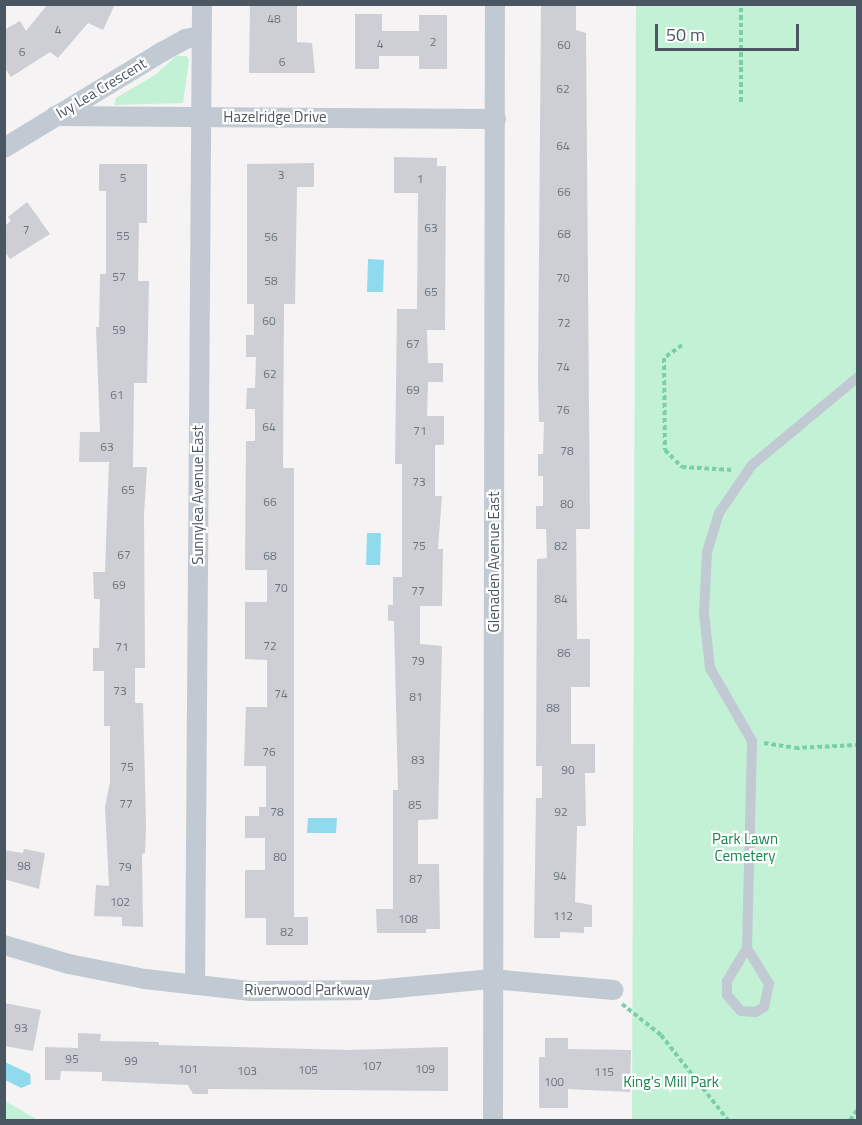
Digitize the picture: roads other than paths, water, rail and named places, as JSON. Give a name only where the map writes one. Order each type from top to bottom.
[{"type":"street","name":"Sunnylea Avenue East","points":[[195,985],[202,4]]},
{"type":"street","name":"Glenaden Avenue East","points":[[493,1120],[495,4]]},
{"type":"street","name":"Ivy Lea Crescent","points":[[4,148],[184,39],[201,36]]},
{"type":"street","name":"Hazelridge Drive","points":[[55,116],[496,119]]},
{"type":"street","name":"Riverwood Parkway","points":[[4,945],[69,964],[195,985],[303,993],[492,979],[614,990]]},
{"type":"lane","points":[[747,948],[769,984],[764,1007],[756,1012],[741,1011],[728,995],[727,981],[747,948],[752,741],[710,668],[704,614],[711,531],[746,472],[858,377]]},
{"type":"water","points":[[368,259],[384,260],[383,292],[367,292]]},
{"type":"water","points":[[367,533],[381,533],[380,565],[366,565]]},
{"type":"water","points":[[308,818],[337,818],[336,833],[307,833]]},
{"type":"water","points":[[5,1062],[30,1074],[31,1084],[21,1088],[5,1080]]},
{"type":"park label","name":"Park Lawn Cemetery","points":[[745,846]]},
{"type":"park label","name":"King's Mill Park","points":[[671,1082]]}]
